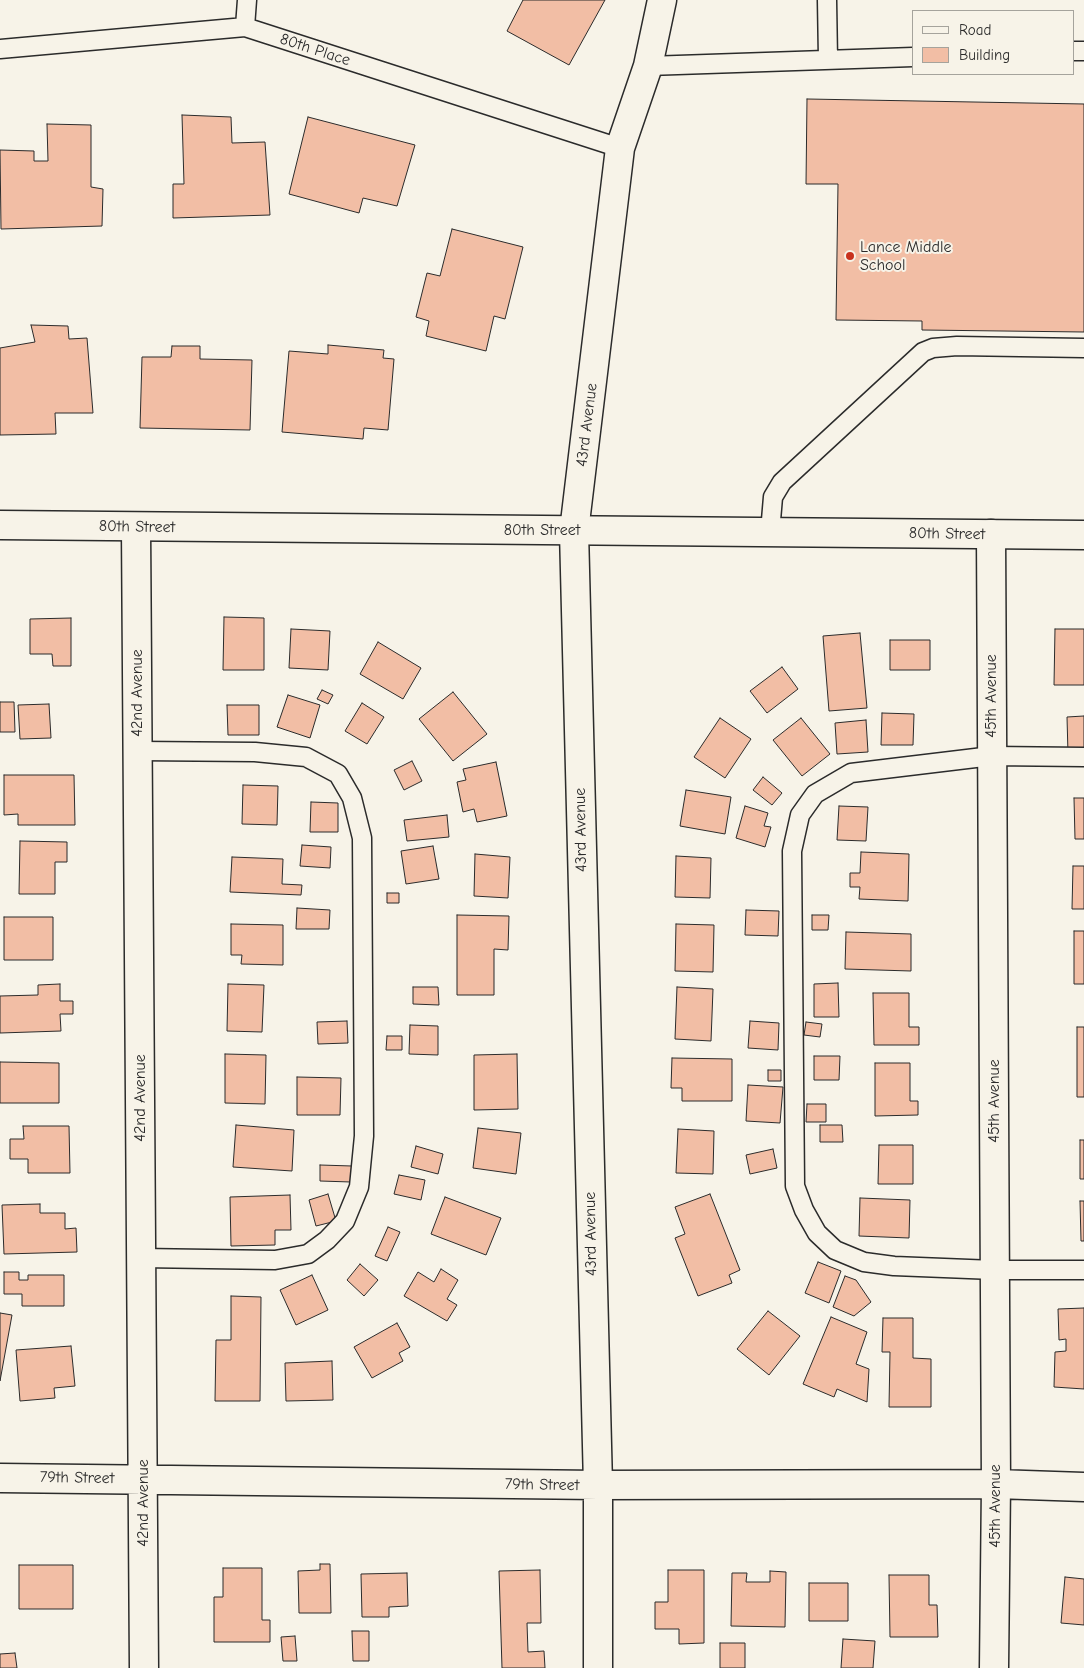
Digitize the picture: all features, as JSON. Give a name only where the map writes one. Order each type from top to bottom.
[{"type":"street","name":"43rd Avenue","points":[[598,1668],[598,1485],[574,531],[620,148],[648,66],[662,0]]},
{"type":"street","name":"80th Street","points":[[0,525],[136,528],[1084,535]]},
{"type":"street","name":"42nd Avenue","points":[[136,528],[144,1668]]},
{"type":"street","name":"45th Avenue","points":[[991,534],[996,1484],[994,1668]]},
{"type":"street","name":"79th Street","points":[[0,1478],[598,1485],[996,1484],[1084,1487]]},
{"type":"lane","points":[[245,27],[247,0]]},
{"type":"lane","points":[[827,0],[828,60]]},
{"type":"lane","name":"80th Place","points":[[0,48],[245,27],[620,148]]},
{"type":"lane","points":[[648,66],[912,57]]},
{"type":"lane","points":[[770,532],[773,497],[782,482],[923,352],[933,348],[957,346],[1084,348]]},
{"type":"lane","points":[[138,751],[255,752],[306,757],[338,774],[352,798],[362,838],[364,1136],[359,1187],[345,1221],[326,1240],[308,1254],[275,1260],[141,1258]]},
{"type":"lane","points":[[1084,757],[992,756],[851,773],[816,794],[800,815],[792,851],[795,1186],[804,1210],[817,1232],[835,1250],[864,1262],[894,1266],[994,1270],[1084,1270]]},
{"type":"building","points":[[523,0],[605,0],[569,65],[507,31]]},
{"type":"building","points":[[807,99],[1084,104],[1084,332],[922,330],[922,321],[836,320],[838,184],[806,184]]},
{"type":"building","points":[[182,115],[231,117],[232,143],[265,142],[270,215],[173,218],[173,184],[184,184]]},
{"type":"building","points":[[308,117],[415,145],[397,206],[363,198],[359,213],[289,194]]},
{"type":"building","points":[[47,124],[91,125],[91,187],[103,189],[102,226],[1,229],[0,150],[34,151],[34,161],[48,161]]},
{"type":"building","points":[[452,229],[523,247],[505,319],[494,316],[486,351],[426,336],[429,321],[416,317],[427,273],[440,276]]},
{"type":"building","points":[[31,325],[68,326],[69,339],[87,338],[93,413],[55,413],[56,434],[0,435],[0,348],[35,342]]},
{"type":"building","points":[[328,345],[384,350],[383,358],[394,359],[388,430],[364,428],[363,439],[282,432],[289,351],[328,354]]},
{"type":"building","points":[[172,346],[200,346],[200,359],[252,360],[250,430],[140,428],[142,357],[171,357]]},
{"type":"building","points":[[224,617],[264,618],[264,670],[223,670]]},
{"type":"building","points":[[71,618],[71,666],[53,666],[52,654],[30,654],[30,619]]},
{"type":"building","points":[[291,629],[330,631],[328,670],[289,668]]},
{"type":"building","points":[[1055,629],[1084,629],[1084,685],[1054,685]]},
{"type":"building","points":[[860,633],[867,708],[829,711],[823,636]]},
{"type":"building","points":[[890,640],[930,640],[930,670],[890,670]]},
{"type":"building","points":[[378,642],[421,668],[403,699],[360,674]]},
{"type":"building","points":[[782,667],[798,689],[767,713],[750,691]]},
{"type":"building","points":[[322,690],[333,695],[328,704],[317,699]]},
{"type":"building","points":[[453,692],[487,734],[453,761],[419,719]]},
{"type":"building","points":[[288,695],[320,705],[310,738],[277,727]]},
{"type":"building","points":[[0,702],[14,702],[15,732],[0,732]]},
{"type":"building","points":[[362,703],[384,717],[367,744],[345,731]]},
{"type":"building","points":[[49,704],[51,738],[20,739],[18,705]]},
{"type":"building","points":[[227,705],[259,705],[259,735],[228,735]]},
{"type":"building","points":[[882,713],[914,714],[913,745],[881,745]]},
{"type":"building","points":[[1084,716],[1084,753],[1068,754],[1067,717]]},
{"type":"building","points":[[720,718],[751,739],[725,778],[694,757]]},
{"type":"building","points":[[801,718],[830,754],[802,776],[773,740]]},
{"type":"building","points":[[866,720],[868,752],[837,754],[835,723]]},
{"type":"building","points":[[412,761],[422,781],[404,790],[394,770]]},
{"type":"building","points":[[496,762],[507,816],[477,822],[474,809],[463,812],[457,782],[466,780],[463,769]]},
{"type":"building","points":[[4,775],[74,775],[75,825],[18,825],[18,814],[4,815]]},
{"type":"building","points":[[763,777],[782,793],[772,805],[753,790]]},
{"type":"building","points":[[243,785],[278,786],[277,825],[242,824]]},
{"type":"building","points":[[686,790],[731,797],[725,834],[680,826]]},
{"type":"building","points":[[1074,798],[1084,798],[1084,839],[1075,839]]},
{"type":"building","points":[[311,802],[338,803],[338,832],[310,832]]},
{"type":"building","points":[[745,806],[768,813],[764,826],[771,827],[765,847],[736,838]]},
{"type":"building","points":[[839,806],[868,807],[866,841],[837,840]]},
{"type":"building","points":[[447,815],[449,837],[407,841],[404,820]]},
{"type":"building","points":[[20,841],[67,842],[67,862],[55,862],[55,894],[19,894]]},
{"type":"building","points":[[302,845],[331,847],[330,868],[300,866]]},
{"type":"building","points":[[433,846],[439,879],[406,884],[401,851]]},
{"type":"building","points":[[861,852],[909,854],[908,901],[859,899],[860,887],[850,887],[850,873],[860,873]]},
{"type":"building","points":[[475,854],[510,857],[508,898],[474,896]]},
{"type":"building","points":[[676,856],[711,858],[710,898],[675,897]]},
{"type":"building","points":[[232,857],[283,859],[282,884],[302,885],[301,895],[230,892]]},
{"type":"building","points":[[1073,866],[1084,866],[1084,909],[1072,909]]},
{"type":"building","points":[[387,893],[399,893],[399,903],[387,903]]},
{"type":"building","points":[[297,908],[330,910],[329,929],[296,929]]},
{"type":"building","points":[[746,910],[779,911],[778,936],[745,935]]},
{"type":"building","points":[[457,915],[509,916],[508,950],[494,949],[494,995],[457,995]]},
{"type":"building","points":[[812,915],[829,915],[828,930],[812,930]]},
{"type":"building","points":[[4,917],[53,917],[53,960],[4,960]]},
{"type":"building","points":[[231,924],[283,925],[283,965],[241,964],[242,955],[231,955]]},
{"type":"building","points":[[676,924],[714,925],[713,972],[675,971]]},
{"type":"building","points":[[1074,931],[1084,931],[1084,984],[1074,984]]},
{"type":"building","points":[[846,932],[911,934],[911,971],[845,969]]},
{"type":"building","points":[[838,983],[839,1017],[814,1017],[814,984]]},
{"type":"building","points":[[60,984],[60,1001],[73,1001],[73,1014],[60,1014],[61,1031],[0,1033],[0,996],[38,995],[38,985]]},
{"type":"building","points":[[228,984],[264,985],[262,1032],[227,1031]]},
{"type":"building","points":[[413,987],[438,987],[439,1005],[413,1004]]},
{"type":"building","points":[[677,987],[713,989],[711,1041],[675,1039]]},
{"type":"building","points":[[873,993],[909,993],[909,1027],[919,1027],[919,1045],[874,1045]]},
{"type":"building","points":[[347,1021],[348,1043],[318,1044],[317,1022]]},
{"type":"building","points":[[750,1021],[779,1023],[778,1050],[748,1048]]},
{"type":"building","points":[[806,1022],[822,1024],[820,1037],[804,1035]]},
{"type":"building","points":[[410,1025],[438,1026],[438,1055],[409,1054]]},
{"type":"building","points":[[1077,1027],[1084,1027],[1084,1097],[1077,1097]]},
{"type":"building","points":[[387,1036],[402,1036],[402,1050],[386,1050]]},
{"type":"building","points":[[225,1054],[266,1055],[265,1104],[225,1103]]},
{"type":"building","points":[[517,1054],[518,1109],[474,1110],[474,1055]]},
{"type":"building","points":[[814,1056],[840,1056],[839,1080],[814,1080]]},
{"type":"building","points":[[672,1058],[732,1059],[732,1101],[682,1101],[682,1088],[671,1088]]},
{"type":"building","points":[[0,1062],[59,1063],[59,1103],[0,1103]]},
{"type":"building","points":[[875,1063],[910,1063],[910,1101],[918,1101],[918,1115],[875,1116]]},
{"type":"building","points":[[768,1070],[781,1070],[781,1081],[768,1081]]},
{"type":"building","points":[[297,1077],[341,1078],[340,1115],[297,1115]]},
{"type":"building","points":[[748,1085],[783,1087],[780,1123],[746,1121]]},
{"type":"building","points":[[807,1104],[826,1104],[826,1122],[806,1122]]},
{"type":"building","points":[[236,1125],[294,1130],[292,1171],[233,1167]]},
{"type":"building","points":[[820,1125],[842,1125],[843,1142],[820,1142]]},
{"type":"building","points":[[23,1126],[69,1126],[70,1173],[28,1173],[28,1159],[10,1159],[10,1139],[24,1139]]},
{"type":"building","points":[[478,1128],[521,1133],[516,1174],[473,1168]]},
{"type":"building","points":[[678,1129],[714,1131],[713,1174],[676,1173]]},
{"type":"building","points":[[1080,1140],[1084,1140],[1084,1179],[1080,1179]]},
{"type":"building","points":[[879,1145],[913,1145],[913,1184],[878,1184]]},
{"type":"building","points":[[416,1146],[443,1154],[438,1174],[411,1167]]},
{"type":"building","points":[[773,1149],[777,1168],[750,1174],[746,1155]]},
{"type":"building","points":[[320,1165],[352,1166],[351,1182],[320,1181]]},
{"type":"building","points":[[399,1175],[425,1180],[421,1200],[394,1194]]},
{"type":"building","points":[[328,1194],[336,1221],[316,1226],[309,1200]]},
{"type":"building","points":[[710,1194],[740,1270],[729,1275],[732,1283],[698,1296],[675,1238],[685,1234],[675,1207]]},
{"type":"building","points":[[290,1195],[291,1230],[275,1230],[275,1245],[231,1246],[230,1197]]},
{"type":"building","points":[[445,1197],[501,1218],[486,1255],[431,1234]]},
{"type":"building","points":[[860,1198],[910,1200],[909,1238],[859,1236]]},
{"type":"building","points":[[1080,1201],[1084,1201],[1084,1241],[1081,1241]]},
{"type":"building","points":[[40,1204],[40,1213],[65,1213],[65,1229],[76,1228],[77,1252],[4,1254],[2,1205]]},
{"type":"building","points":[[388,1227],[400,1232],[387,1261],[375,1256]]},
{"type":"building","points":[[818,1262],[841,1271],[829,1303],[805,1293]]},
{"type":"building","points":[[360,1264],[378,1280],[364,1296],[347,1280]]},
{"type":"building","points":[[441,1269],[458,1280],[447,1299],[457,1305],[447,1321],[404,1296],[418,1272],[434,1282]]},
{"type":"building","points":[[4,1272],[19,1272],[19,1280],[28,1280],[28,1275],[64,1275],[64,1306],[22,1306],[22,1294],[4,1294]]},
{"type":"building","points":[[312,1275],[328,1310],[296,1325],[280,1290]]},
{"type":"building","points":[[845,1276],[856,1280],[871,1302],[854,1316],[833,1307]]},
{"type":"building","points":[[231,1296],[261,1297],[260,1401],[215,1401],[216,1340],[231,1340]]},
{"type":"building","points":[[1084,1308],[1084,1389],[1054,1387],[1055,1352],[1066,1351],[1066,1339],[1059,1340],[1058,1309]]},
{"type":"building","points":[[768,1311],[800,1336],[769,1375],[737,1349]]},
{"type":"building","points":[[0,1313],[12,1315],[0,1381]]},
{"type":"building","points":[[831,1317],[867,1332],[856,1364],[869,1369],[867,1402],[837,1389],[834,1397],[803,1384]]},
{"type":"building","points":[[883,1318],[913,1318],[913,1358],[931,1359],[931,1407],[889,1407],[890,1352],[882,1352]]},
{"type":"building","points":[[397,1323],[410,1347],[399,1353],[403,1361],[372,1378],[354,1347]]},
{"type":"building","points":[[71,1346],[75,1386],[54,1388],[55,1398],[20,1401],[16,1350]]},
{"type":"building","points":[[332,1361],[333,1400],[286,1401],[285,1363]]},
{"type":"building","points":[[320,1564],[330,1564],[331,1613],[299,1613],[298,1571],[320,1570]]},
{"type":"building","points":[[19,1565],[73,1565],[73,1609],[19,1609]]},
{"type":"building","points":[[223,1568],[262,1568],[262,1620],[270,1620],[270,1642],[214,1642],[214,1597],[223,1597]]},
{"type":"building","points":[[540,1570],[541,1623],[527,1623],[528,1652],[544,1651],[545,1668],[502,1668],[499,1571]]},
{"type":"building","points":[[668,1570],[704,1570],[704,1643],[679,1644],[679,1629],[655,1629],[655,1602],[668,1602]]},
{"type":"building","points":[[770,1571],[786,1572],[785,1627],[731,1626],[732,1573],[747,1573],[746,1582],[770,1582]]},
{"type":"building","points":[[407,1573],[408,1606],[389,1607],[389,1617],[362,1617],[361,1574]]},
{"type":"building","points":[[889,1575],[929,1575],[929,1605],[937,1605],[938,1637],[890,1637]]},
{"type":"building","points":[[1065,1577],[1084,1579],[1084,1625],[1061,1623]]},
{"type":"building","points":[[809,1583],[848,1583],[848,1621],[809,1621]]},
{"type":"building","points":[[352,1631],[369,1631],[369,1661],[353,1661]]},
{"type":"building","points":[[295,1636],[297,1661],[283,1661],[281,1637]]},
{"type":"building","points":[[843,1639],[875,1641],[873,1668],[841,1668]]},
{"type":"building","points":[[720,1643],[745,1643],[745,1668],[720,1668]]},
{"type":"building","points":[[15,1653],[17,1668],[0,1668],[0,1654]]},
{"type":"place","name":"Lance Middle School","points":[[850,256]]}]
